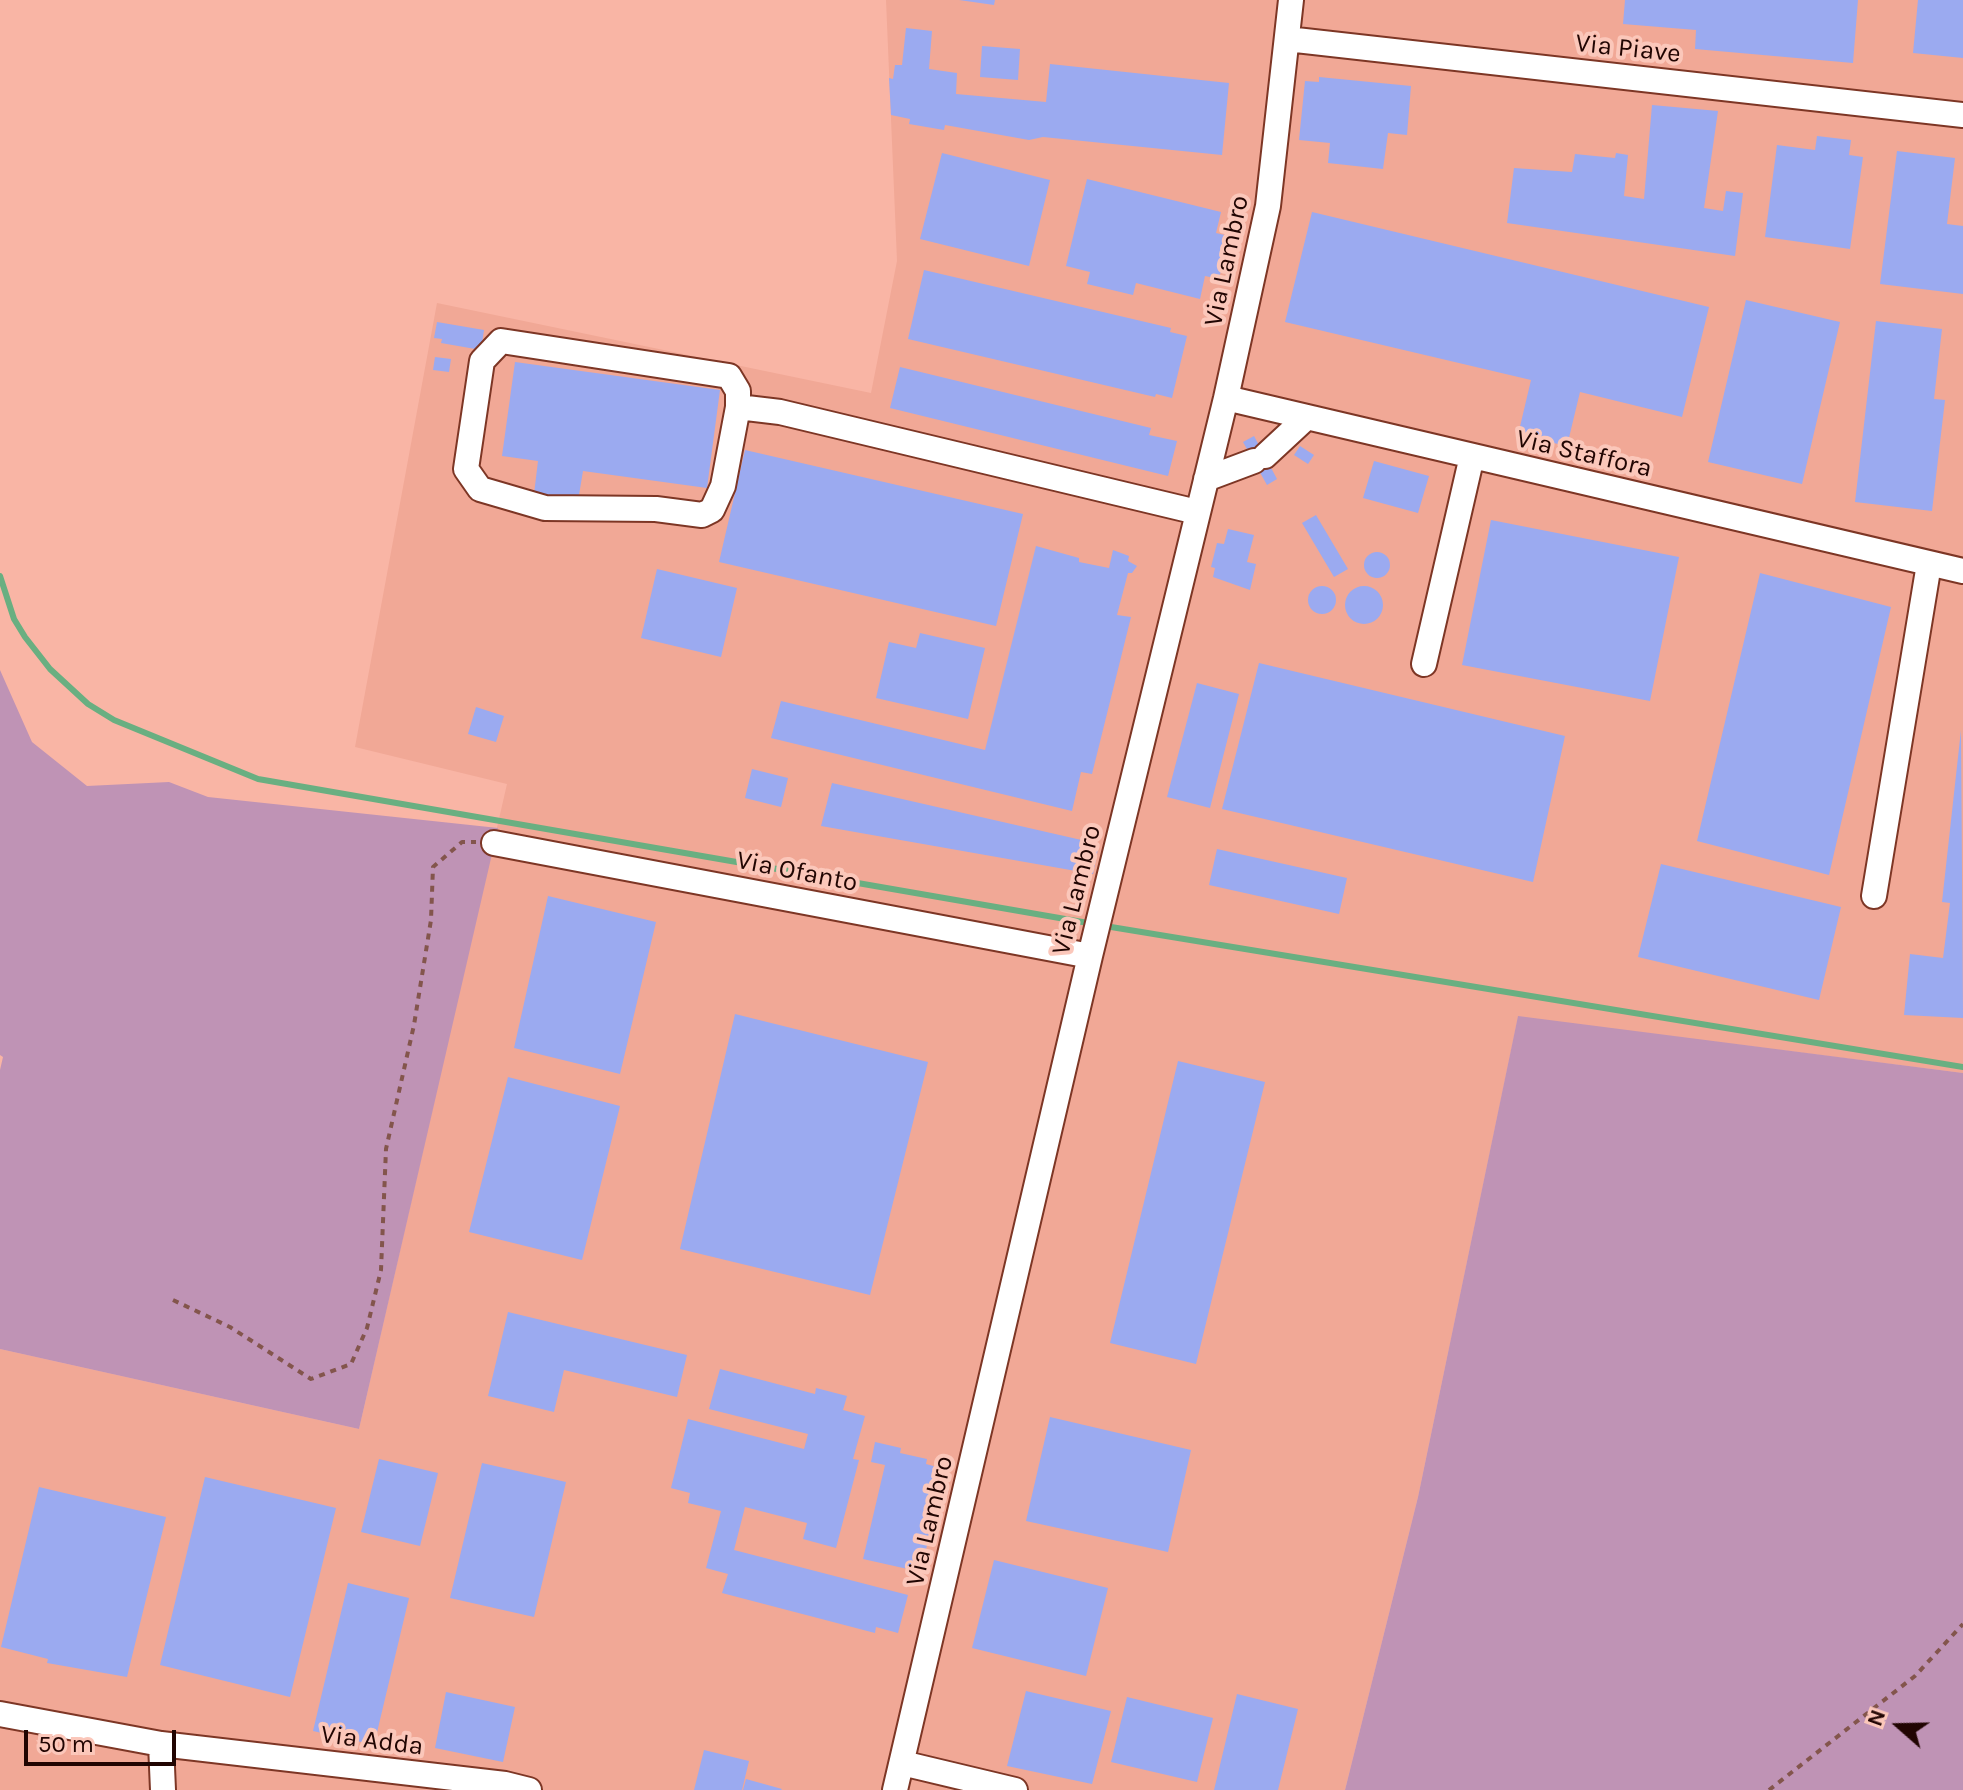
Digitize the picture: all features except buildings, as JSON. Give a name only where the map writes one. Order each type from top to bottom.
[{"type":"street","name":"Via Lambro","points":[[895,1790],[1091,950],[1226,398],[1268,206],[1291,0]]},
{"type":"street","name":"Via Piave","points":[[1287,39],[1963,115]]},
{"type":"street","points":[[501,341],[729,376],[738,391],[738,407],[723,486],[712,510],[702,515],[656,509],[545,508],[480,489],[466,469],[482,361],[501,341]]},
{"type":"street","name":"Via Staffora","points":[[1226,398],[1963,571]]},
{"type":"street","points":[[738,407],[780,412],[1197,512]]},
{"type":"street","points":[[1206,479],[1259,458],[1307,417]]},
{"type":"street","points":[[1424,664],[1472,456]]},
{"type":"street","points":[[1874,896],[1929,564]]},
{"type":"street","name":"Via Ofanto","points":[[494,843],[1091,950]]},
{"type":"street","name":"Via Adda","points":[[0,1714],[161,1744],[505,1784],[529,1790]]},
{"type":"street","points":[[161,1744],[163,1790]]},
{"type":"street","points":[[902,1763],[1015,1790]]},
{"type":"path","points":[[173,1300],[230,1327],[311,1379],[351,1364],[367,1328],[381,1270],[386,1149],[414,1025],[431,920],[433,867],[462,842],[494,843]]},
{"type":"path","points":[[1769,1790],[1915,1676],[1963,1624]]},
{"type":"shaded area","points":[[886,0],[1963,0],[1963,1073],[1518,1017],[1418,1497],[1345,1790],[0,1790],[0,1349],[359,1429],[507,784],[355,747],[437,303],[871,393],[897,261]]},
{"type":"shaded area","points":[[0,670],[32,742],[87,786],[169,782],[208,797],[498,828],[359,1429],[0,1349],[0,1070],[3,1057],[0,1055]]},
{"type":"shaded area","points":[[1518,1016],[1963,1073],[1963,1790],[1345,1790],[1418,1497]]},
{"type":"waterway","points":[[0,576],[14,619],[25,637],[50,669],[88,704],[114,720],[258,779],[1094,924]]},
{"type":"waterway","points":[[1105,926],[1963,1067]]}]
